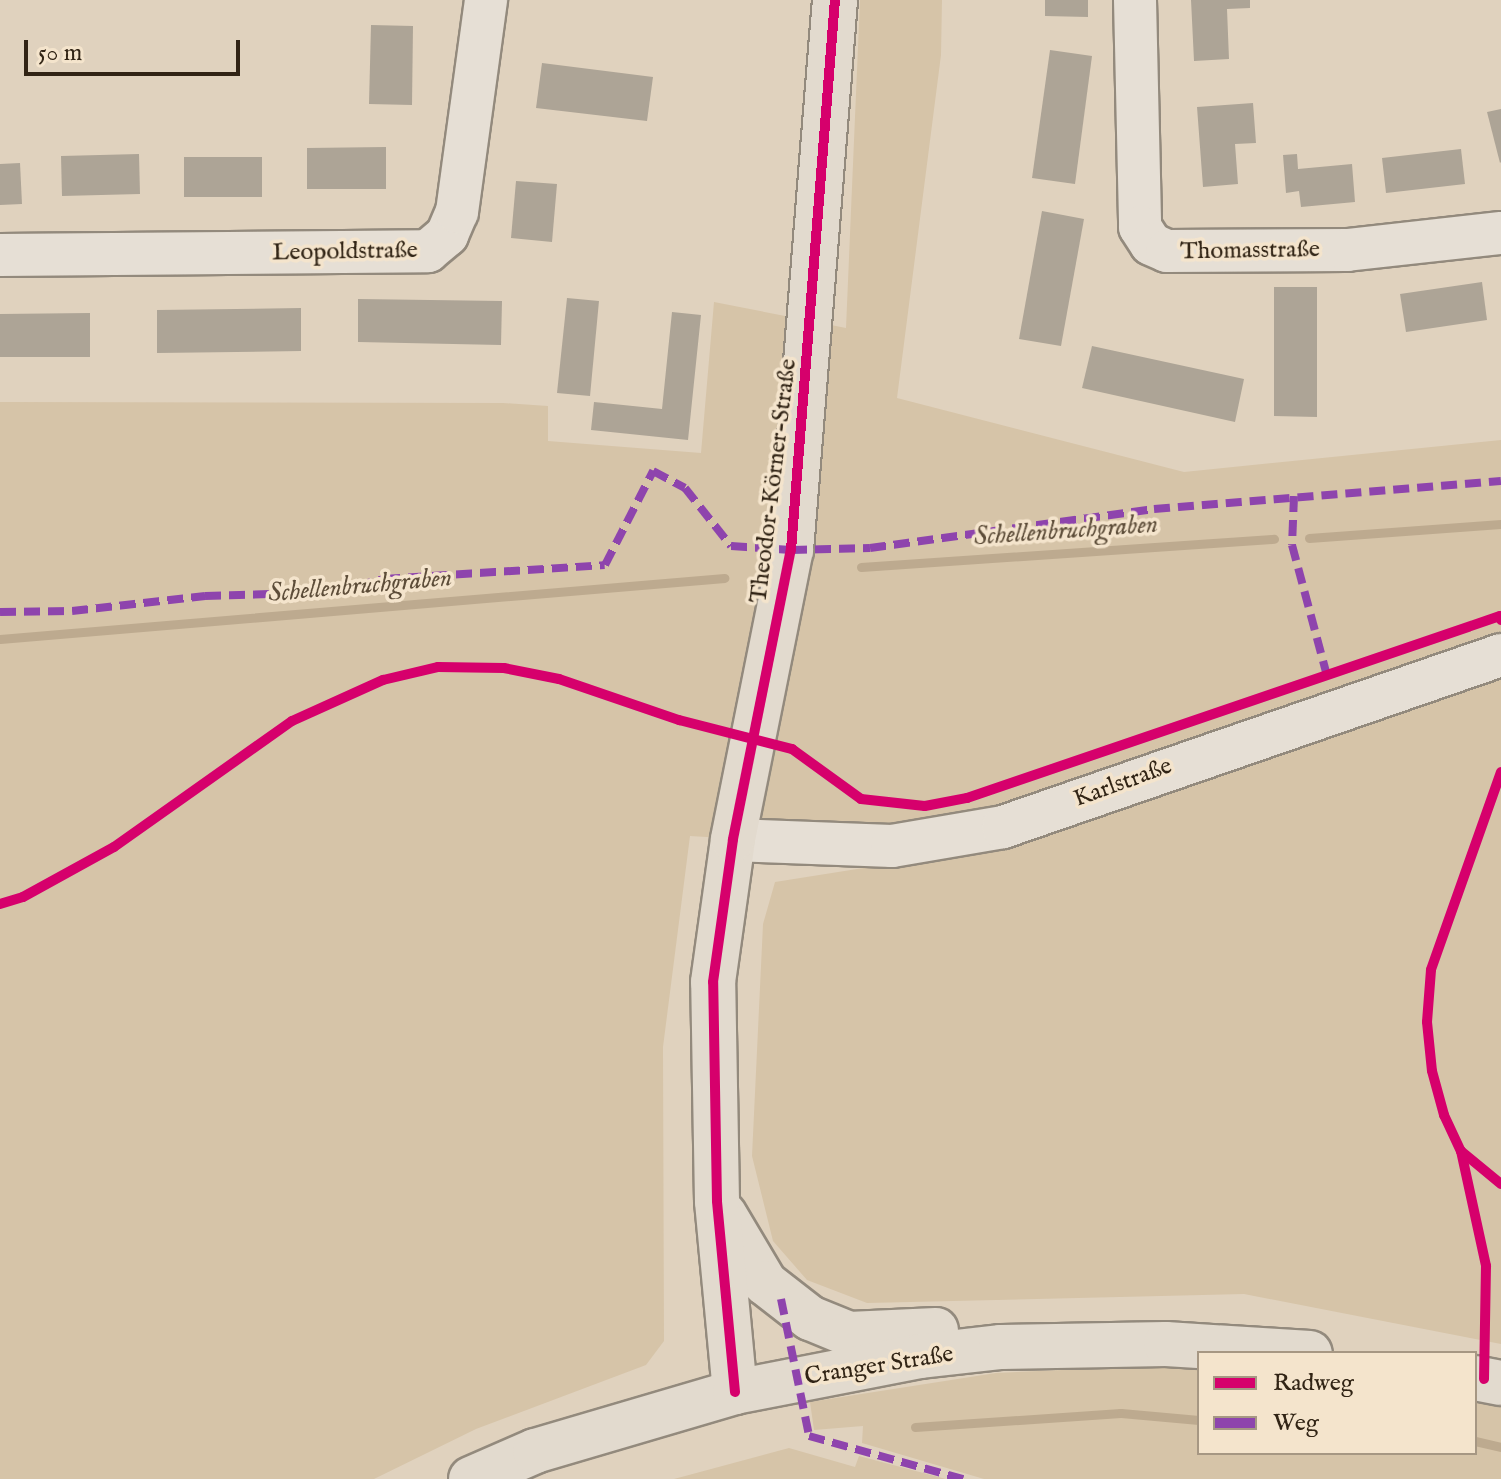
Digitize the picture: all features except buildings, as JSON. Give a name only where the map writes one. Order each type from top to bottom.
[{"type":"main road","name":"Theodor-Körner-Straße","points":[[735,1392],[717,1201],[713,982],[733,840],[791,550],[835,0]]},
{"type":"main road","name":"Cranger Straße","points":[[717,1201],[765,1283],[781,1299],[849,1334],[1094,1323],[1243,1326],[1300,1351]]},
{"type":"main road","name":"Cranger Straße","points":[[471,1479],[535,1451],[735,1392],[921,1356],[1001,1347],[1166,1344],[1285,1351]]},
{"type":"main road","points":[[1477,1378],[1501,1383]]},
{"type":"street","name":"Leopoldstraße","points":[[0,255],[428,251],[447,235],[457,212],[486,0]]},
{"type":"street","name":"Thomasstraße","points":[[1135,0],[1140,227],[1151,244],[1167,251],[1347,250],[1501,233]]},
{"type":"street","name":"Karlstraße","points":[[733,840],[892,846],[1003,827],[1501,655]]},
{"type":"shaded area","points":[[860,0],[942,0],[941,55],[897,398],[1184,472],[1501,440],[1501,1344],[1244,1294],[867,1303],[807,1280],[773,1241],[752,1156],[763,924],[775,882],[876,866],[875,847],[690,836],[663,1047],[664,1341],[646,1365],[476,1429],[374,1479],[0,1479],[0,402],[503,403],[548,406],[548,441],[701,453],[714,302],[846,328]]},
{"type":"shaded area","points":[[1197,1364],[1197,1455],[1477,1455],[1477,1396],[1501,1401],[1501,1479],[984,1479],[862,1443],[863,1426],[814,1430],[810,1402],[996,1373]]},
{"type":"shaded area","points":[[789,1448],[855,1467],[859,1456],[946,1479],[674,1479]]},
{"type":"waterway","name":"Schellenbruchgraben","points":[[1309,538],[1501,524]]},
{"type":"waterway","name":"Schellenbruchgraben","points":[[861,567],[1274,539]]},
{"type":"waterway","name":"Schellenbruchgraben","points":[[0,639],[724,578]]},
{"type":"waterway","points":[[915,1427],[1121,1413],[1197,1420]]},
{"type":"waterway","points":[[1477,1441],[1501,1447]]},
{"type":"marked path","points":[[0,612],[72,611],[205,596],[332,592],[384,579],[605,565],[653,471],[685,488],[731,546],[791,550],[870,548],[1154,509],[1501,481]]},
{"type":"marked path","points":[[1294,496],[1292,545],[1327,676]]},
{"type":"marked path","points":[[781,1299],[809,1436],[963,1479]]},
{"type":"cycle path","points":[[735,1392],[717,1201],[713,982],[733,839],[791,550],[835,0]]},
{"type":"cycle path","points":[[0,904],[23,897],[114,847],[292,721],[383,680],[438,667],[504,668],[559,679],[679,720],[792,749],[861,799],[925,806],[967,798],[1500,616],[1501,620]]},
{"type":"cycle path","points":[[1501,772],[1431,970],[1427,1022],[1432,1071],[1444,1115],[1461,1151],[1501,1184]]},
{"type":"cycle path","points":[[1461,1151],[1486,1266],[1484,1379]]}]
